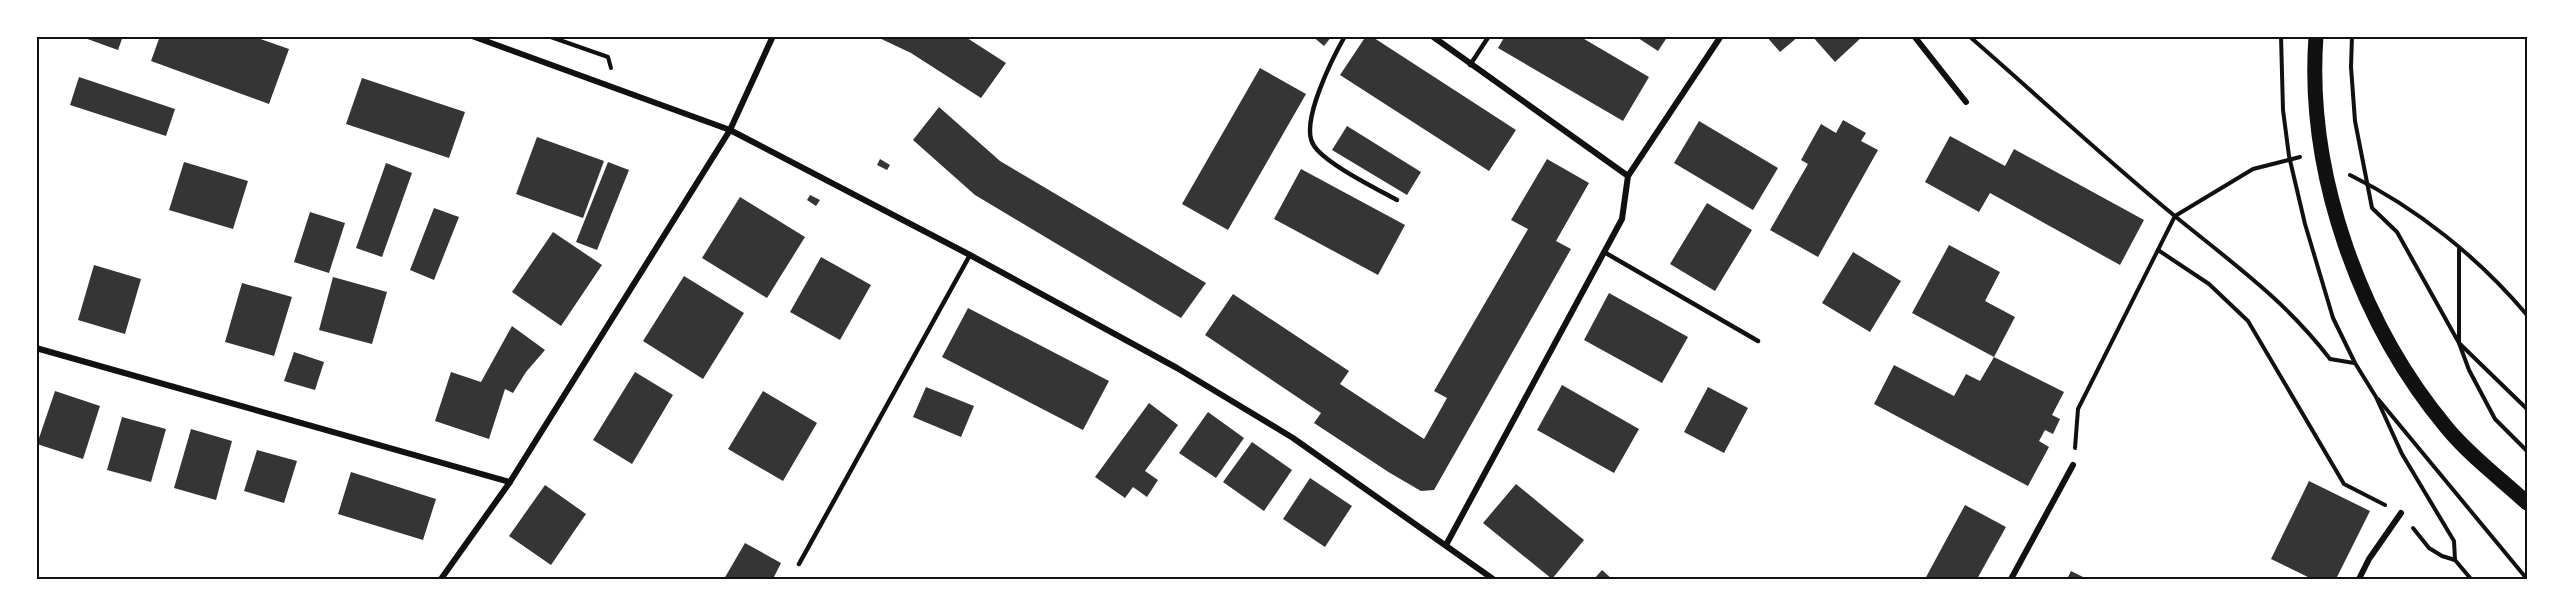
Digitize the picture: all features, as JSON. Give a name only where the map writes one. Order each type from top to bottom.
[{"type":"main road","points":[[2316,36],[2317,99],[2325,174],[2335,218],[2364,292],[2395,355],[2448,430],[2527,503]]},
{"type":"street","points":[[472,36],[730,130],[970,255],[1177,368],[1293,438],[1493,579]]},
{"type":"street","points":[[441,579],[510,482],[730,130],[773,36]]},
{"type":"street","points":[[1432,36],[1628,176]]},
{"type":"street","points":[[1446,545],[1622,219],[1628,176],[1721,36]]},
{"type":"street","points":[[1914,36],[1966,102]]},
{"type":"street","points":[[36,348],[510,482]]},
{"type":"street","points":[[2012,579],[2073,465]]},
{"type":"street","points":[[2359,579],[2369,559],[2401,513]]},
{"type":"lane","points":[[1345,36],[1328,66],[1317,99],[1310,129],[1312,143],[1323,156],[1397,201]]},
{"type":"lane","points":[[1470,64],[1489,36]]},
{"type":"lane","points":[[1604,252],[1758,341]]},
{"type":"lane","points":[[799,564],[970,255]]},
{"type":"path","points":[[548,36],[608,57],[616,87]]},
{"type":"path","points":[[1969,36],[2175,216],[2252,278],[2307,329],[2330,359],[2355,363]]},
{"type":"path","points":[[2281,36],[2283,110],[2289,156],[2305,224],[2333,318],[2355,363],[2376,397],[2402,453],[2454,541],[2455,560]]},
{"type":"path","points":[[2352,36],[2351,67],[2355,121],[2372,208],[2397,232],[2459,343],[2469,370],[2495,419],[2527,451]]},
{"type":"path","points":[[2073,465],[2078,409],[2175,216]]},
{"type":"path","points":[[2459,249],[2459,343],[2527,409]]},
{"type":"path","points":[[2158,250],[2209,284],[2248,321],[2344,484],[2401,513],[2429,548],[2442,556],[2455,560],[2471,579]]},
{"type":"path","points":[[2376,397],[2527,579]]},
{"type":"building","points":[[79,36],[123,36],[118,50]]},
{"type":"building","points":[[160,36],[252,36],[289,49],[269,104],[151,61]]},
{"type":"building","points":[[875,36],[964,36],[1006,63],[981,98],[911,53]]},
{"type":"building","points":[[1312,36],[1332,36],[1324,46]]},
{"type":"building","points":[[1366,36],[1371,36],[1516,130],[1489,171],[1340,75]]},
{"type":"building","points":[[1505,36],[1579,36],[1649,77],[1623,121],[1498,48]]},
{"type":"building","points":[[1635,36],[1668,36],[1658,51]]},
{"type":"building","points":[[1766,36],[1799,36],[1780,52]]},
{"type":"building","points":[[1812,36],[1863,36],[1835,62]]},
{"type":"building","points":[[1260,68],[1306,94],[1228,230],[1182,204]]},
{"type":"building","points":[[79,77],[175,109],[166,136],[70,105]]},
{"type":"building","points":[[362,78],[465,112],[449,158],[346,124]]},
{"type":"building","points":[[939,107],[1000,161],[1206,283],[1181,318],[975,195],[913,140]]},
{"type":"building","points":[[1843,120],[1866,133],[1861,141],[1878,150],[1818,257],[1770,230],[1808,164],[1801,160],[1821,124],[1836,133]]},
{"type":"building","points":[[1699,121],[1778,168],[1753,210],[1674,163]]},
{"type":"building","points":[[1347,126],[1421,172],[1407,195],[1332,150]]},
{"type":"building","points":[[1950,136],[2005,166],[2014,149],[2144,220],[2120,265],[1990,193],[1979,212],[1925,182]]},
{"type":"building","points":[[537,137],[604,161],[583,218],[516,194]]},
{"type":"building","points":[[880,159],[890,165],[887,170],[877,165]]},
{"type":"building","points":[[1547,159],[1589,183],[1556,241],[1571,249],[1434,490],[1421,491],[1314,423],[1321,413],[1205,335],[1233,294],[1349,371],[1340,384],[1424,439],[1447,398],[1434,391],[1528,229],[1511,220]]},
{"type":"building","points":[[184,162],[248,181],[233,229],[169,210]]},
{"type":"building","points":[[608,162],[629,170],[597,250],[576,242]]},
{"type":"building","points":[[386,163],[412,173],[382,257],[356,248]]},
{"type":"building","points":[[1301,169],[1405,225],[1378,275],[1274,219]]},
{"type":"building","points":[[810,195],[820,200],[816,206],[807,200]]},
{"type":"building","points":[[740,197],[805,237],[767,298],[702,258]]},
{"type":"building","points":[[1707,203],[1752,230],[1715,291],[1670,264]]},
{"type":"building","points":[[434,208],[459,217],[434,280],[410,270]]},
{"type":"building","points":[[310,212],[345,223],[329,273],[294,262]]},
{"type":"building","points":[[553,232],[602,265],[561,326],[512,292]]},
{"type":"building","points":[[1949,245],[2000,272],[1985,301],[2015,317],[1994,357],[1912,313]]},
{"type":"building","points":[[1853,252],[1901,281],[1870,332],[1822,303]]},
{"type":"building","points":[[821,257],[871,285],[840,340],[790,312]]},
{"type":"building","points":[[94,265],[141,279],[125,334],[78,320]]},
{"type":"building","points":[[684,276],[744,313],[703,379],[643,341]]},
{"type":"building","points":[[333,277],[387,292],[372,344],[319,330]]},
{"type":"building","points":[[242,283],[292,297],[274,356],[225,342]]},
{"type":"building","points":[[1609,293],[1688,337],[1662,383],[1584,340]]},
{"type":"building","points":[[968,308],[1109,381],[1083,430],[942,357]]},
{"type":"building","points":[[512,326],[545,350],[526,372],[513,393],[505,389],[489,439],[435,421],[451,372],[481,382]]},
{"type":"building","points":[[294,352],[324,362],[315,390],[284,381]]},
{"type":"building","points":[[1994,357],[2064,392],[2052,415],[2060,419],[2053,434],[2045,430],[2039,441],[2049,447],[2028,486],[1874,404],[1894,365],[1954,396],[1966,374],[1980,381]]},
{"type":"building","points":[[635,372],[673,395],[632,464],[593,440]]},
{"type":"building","points":[[1562,385],[1639,429],[1614,473],[1537,430]]},
{"type":"building","points":[[926,387],[974,406],[961,437],[913,417]]},
{"type":"building","points":[[1708,387],[1748,408],[1724,453],[1684,432]]},
{"type":"building","points":[[55,391],[100,406],[83,459],[37,444]]},
{"type":"building","points":[[763,391],[817,423],[783,481],[728,449]]},
{"type":"building","points":[[1149,403],[1178,425],[1145,471],[1158,480],[1147,497],[1133,487],[1125,498],[1095,477]]},
{"type":"building","points":[[1208,412],[1244,438],[1216,478],[1179,453]]},
{"type":"building","points":[[122,417],[166,429],[151,482],[107,470]]},
{"type":"building","points":[[191,429],[232,441],[216,500],[174,488]]},
{"type":"building","points":[[1252,442],[1292,470],[1264,511],[1223,482]]},
{"type":"building","points":[[257,450],[297,461],[284,503],[244,491]]},
{"type":"building","points":[[351,472],[436,499],[423,540],[338,514]]},
{"type":"building","points":[[1310,478],[1352,506],[1325,547],[1283,519]]},
{"type":"building","points":[[2309,481],[2370,511],[2336,579],[2312,579],[2271,559]]},
{"type":"building","points":[[1516,484],[1584,540],[1552,579],[1483,523]]},
{"type":"building","points":[[545,485],[586,514],[551,565],[509,536]]},
{"type":"building","points":[[1965,505],[2006,527],[1977,579],[1925,579]]},
{"type":"building","points":[[745,543],[781,563],[773,579],[724,579]]},
{"type":"building","points":[[1602,570],[1612,579],[1594,579]]},
{"type":"building","points":[[2071,571],[2087,579],[2067,579]]}]
